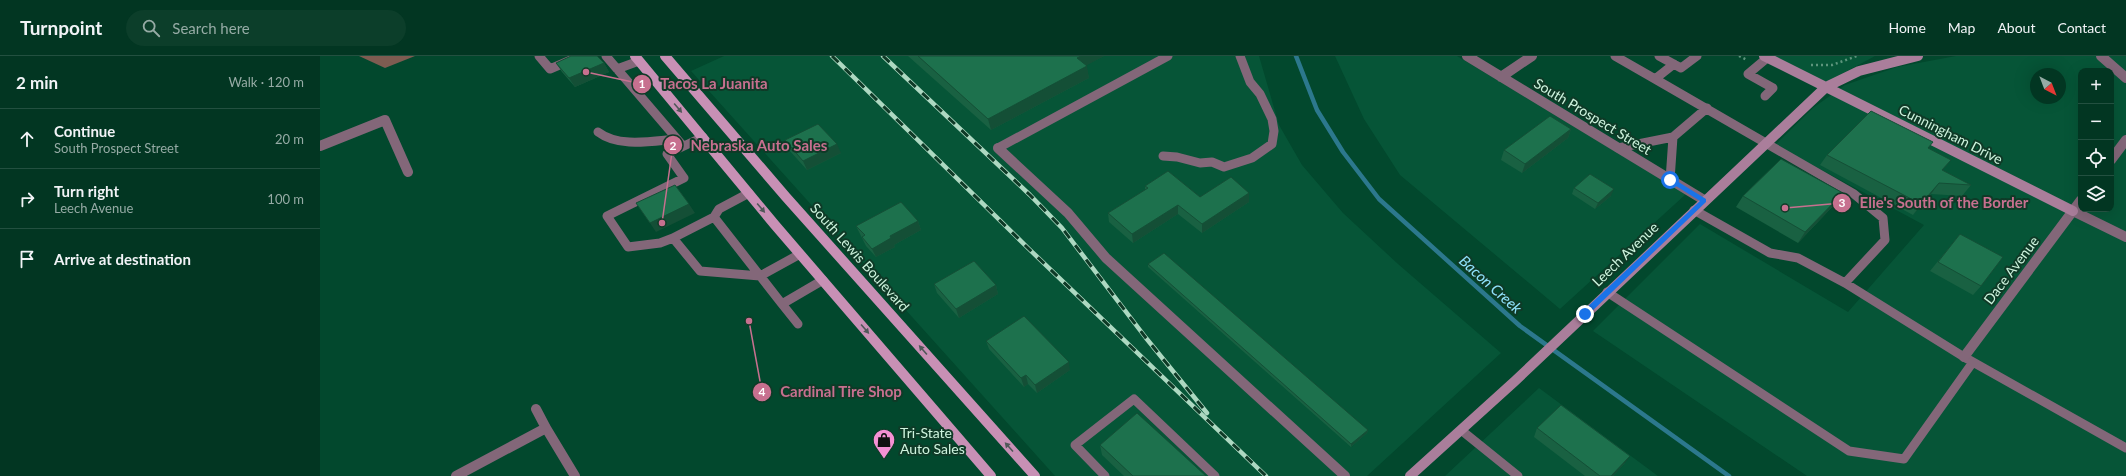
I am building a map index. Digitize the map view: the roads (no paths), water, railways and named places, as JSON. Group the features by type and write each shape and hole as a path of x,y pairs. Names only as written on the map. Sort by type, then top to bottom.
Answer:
{"main road":[{"name":"South Lewis Boulevard","path":"665,56 714,111 791,203 1035,476"},
{"name":"Leech Avenue","path":"1410,476 1515,381 1704,200 1826,87 1859,71 1918,56"},
{"name":"Cunningham Drive","path":"1765,57 2073,211"},
{"path":"637,58 800,254 991,476"}],"street":[{"name":"South Prospect Street","path":"1467,56 1704,200"},
{"path":"1501,77 1532,56"},
{"path":"2101,56 2126,78"},
{"path":"320,146 385,120 408,172"},
{"path":"2114,156 2126,140"},
{"path":"998,148 1068,213 1094,246 1106,258 1345,476"},
{"name":"Dace Avenue","path":"1969,359 2078,204"},
{"name":"Cunningham Drive","path":"2073,211 2126,237"},
{"path":"536,409 575,476"},
{"path":"456,476 546,428"}],"lane":[{"path":"539,56 550,69 580,56"},
{"path":"606,56 683,146"},
{"path":"998,148 1168,56"},
{"path":"1163,156 1177,156 1200,162 1212,162 1224,167 1252,158 1272,144 1274,131 1272,119 1260,94 1250,82 1240,56"},
{"path":"1615,56 1768,142 1854,194 1883,218 1885,240 1845,283"},
{"path":"1659,56 1682,68 1697,56"},
{"path":"1765,57 1748,74 1773,88 1765,96"},
{"path":"617,69 637,58"},
{"path":"1655,79 1674,64"},
{"path":"1618,148 1673,137 1707,108"},
{"path":"598,132 602,137 615,141 677,139"},
{"path":"702,137 667,154 684,178 607,216 628,247 660,244 714,217 719,209 749,193"},
{"path":"1670,180 1673,137"},
{"path":"1694,210 1770,253 1798,258 1845,283 1969,359 2126,448"},
{"path":"714,217 798,324"},
{"path":"673,238 700,271 760,276 800,254"},
{"path":"782,304 823,280"},
{"path":"1607,292 1849,452 1904,459 1969,359"},
{"path":"1104,476 1075,445 1134,399 1215,476"},
{"path":"1461,430 1518,476"}],"waterway":[{"name":"Bacon Creek","path":"1296,56 1317,110 1343,152 1379,199 1520,326 1729,476"}],"railway":[{"path":"832,56 1029,249 1266,476"},
{"path":"883,56 1030,195 1062,228 1146,338 1207,413"}],"place":[{"name":"Tacos La Juanita","path":"586,72"},
{"name":"Elie's South of the Border","path":"1785,208"},
{"name":"Nebraska Auto Sales","path":"662,223"},
{"name":"Cardinal Tire Shop","path":"749,321"},
{"name":"Tri-State Auto Sales","path":"884,460"}]}
